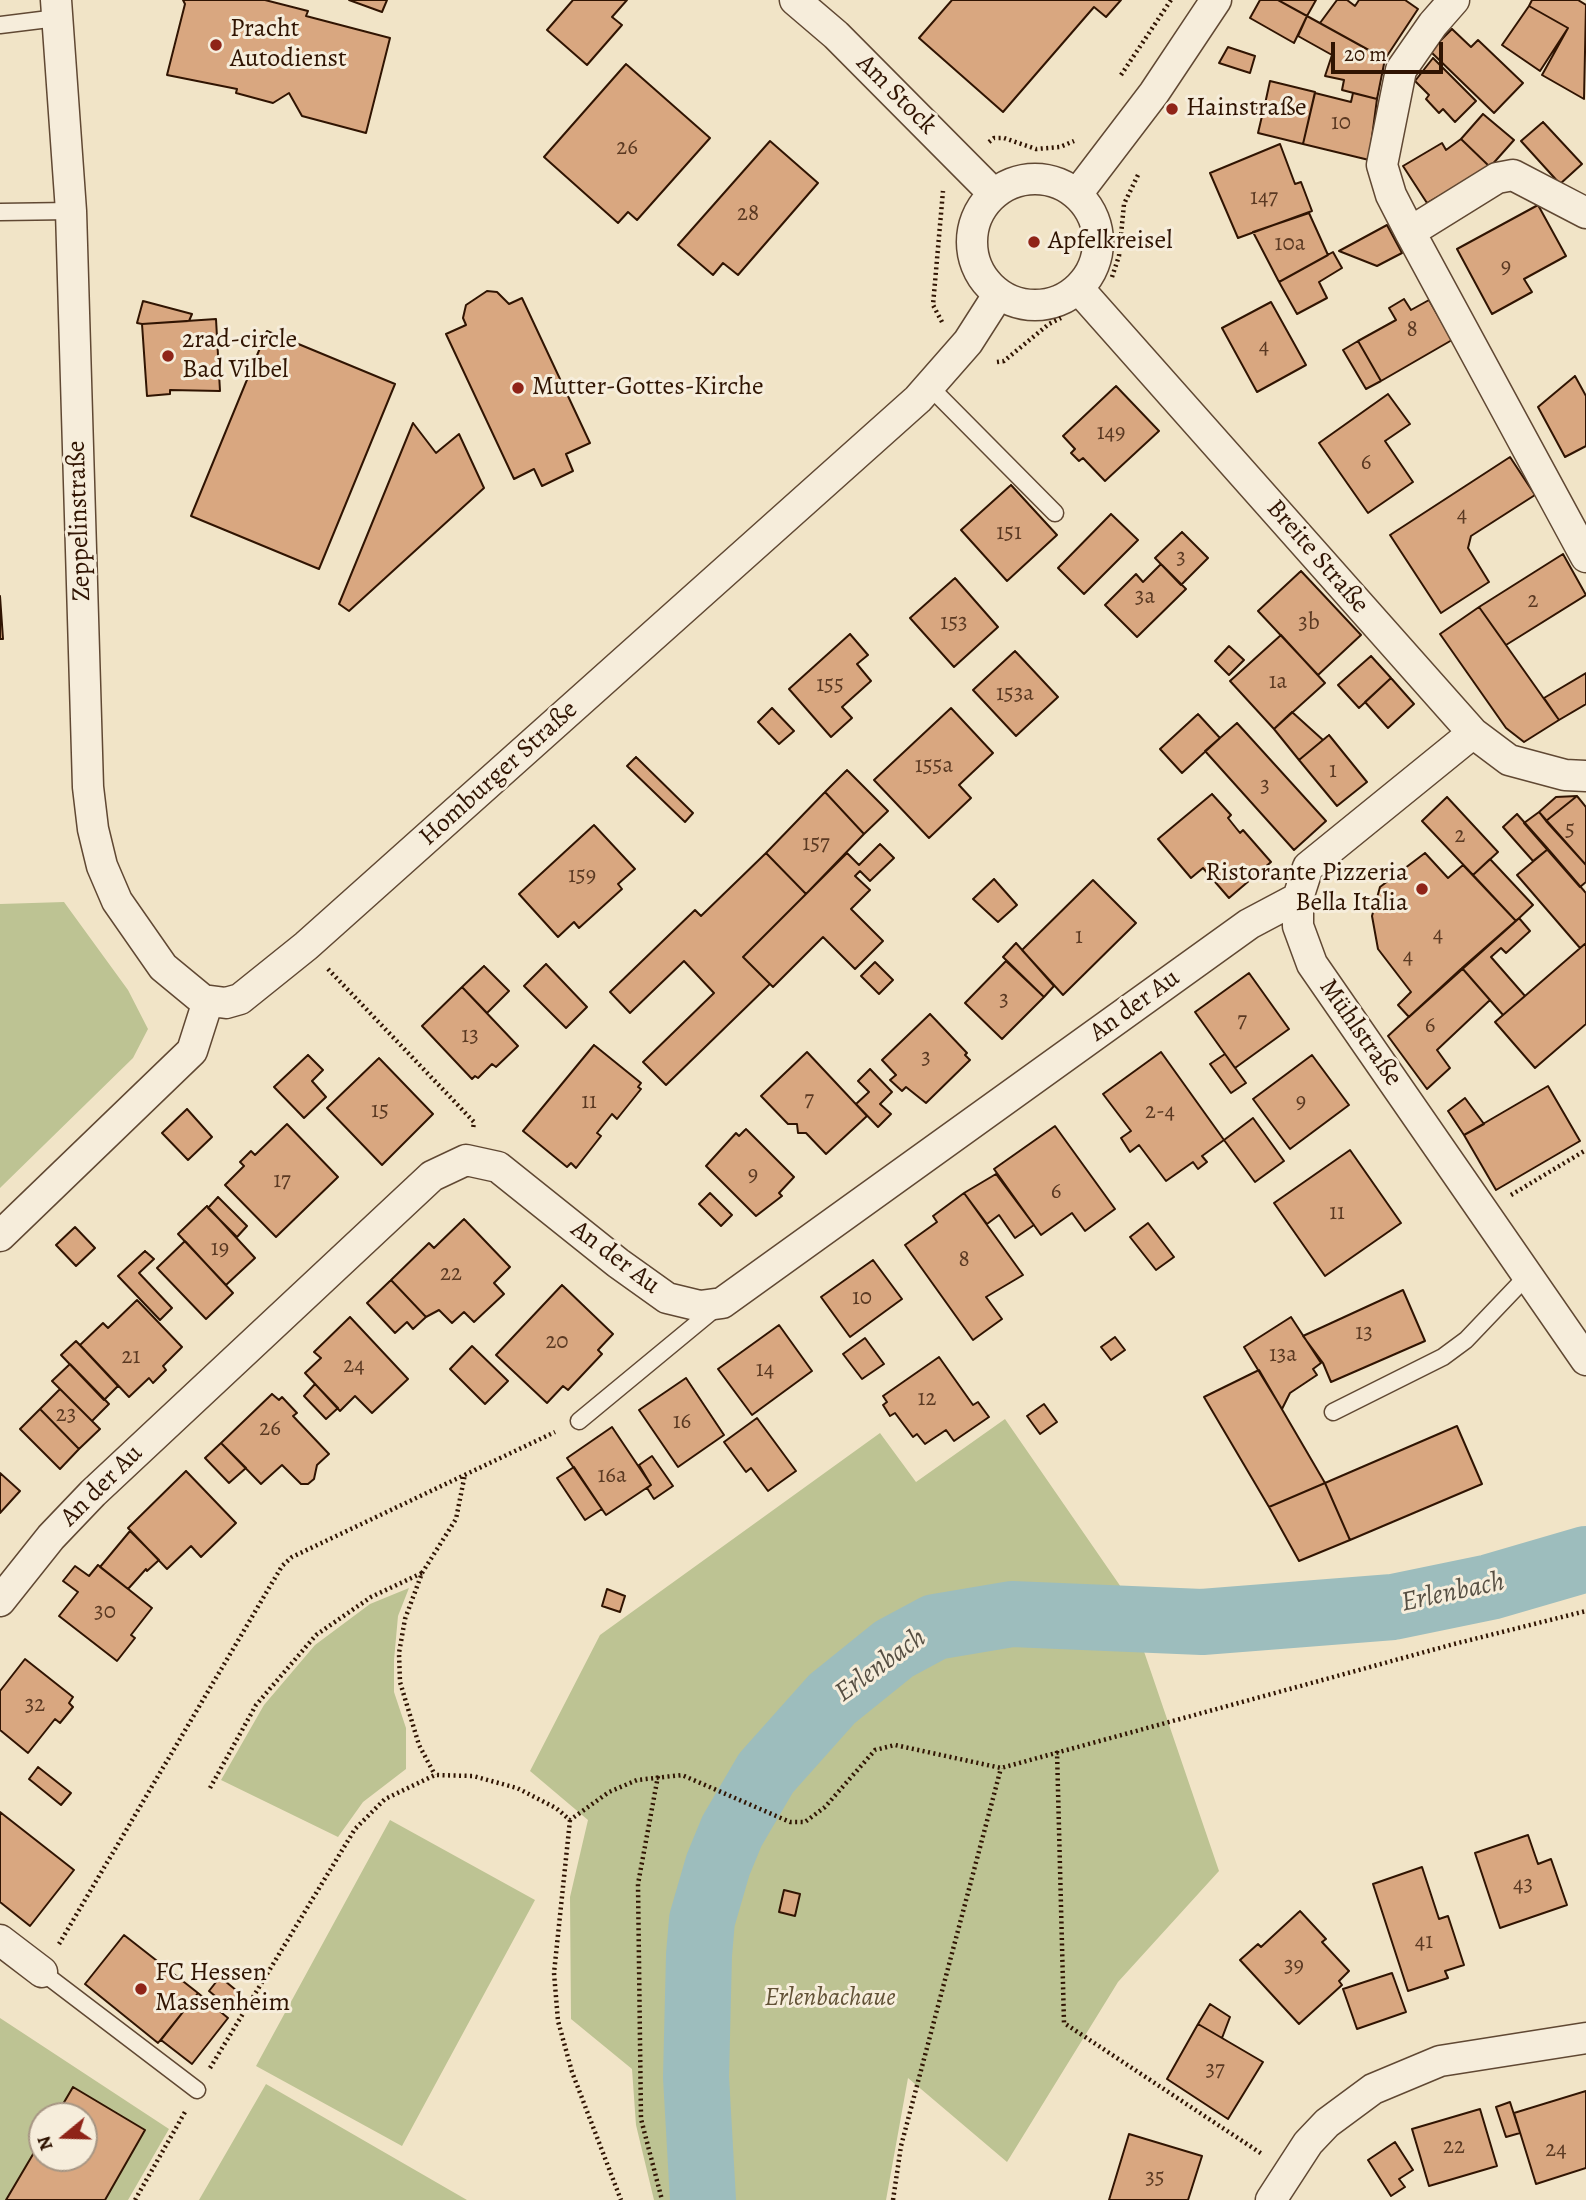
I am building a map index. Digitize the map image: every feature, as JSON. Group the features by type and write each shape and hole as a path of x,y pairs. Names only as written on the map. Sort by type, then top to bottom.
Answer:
{"street":[{"path":"1077,194 1154,93 1216,0"},
{"path":"1454,0 1401,70 1384,147 1386,178 1410,232 1586,556"},
{"name":"Am Stock","path":"804,3 993,193"},
{"name":"Zeppelinstraße","path":"56,9 71,211 88,787 93,830 102,866 117,901 142,940 177,982 208,1001"},
{"path":"1410,232 1497,178 1513,174 1586,213"},
{"path":"1035,178 1056,181 1077,194 1091,212 1098,239 1095,262 1078,288 1064,299 1044,305 1022,305 999,295 984,281 971,250 974,220 993,193 1012,182 1035,178"},
{"name":"Breite Straße","path":"1078,288 1473,733 1509,760 1565,775 1586,776"},
{"name":"Homburger Straße","path":"208,1001 226,1003 251,993 306,946 930,387 968,342 999,295"},
{"name":"Mühlstraße","path":"1473,733 1308,867 1298,898 1298,926 1312,964 1586,1360"},
{"name":"An der Au","path":"0,1601 93,1493 416,1187 432,1175 466,1160 480,1161 505,1172 618,1264 667,1298 700,1306 722,1303 1250,924 1298,898"},
{"path":"0,1236 192,1051 208,1001"},
{"path":"0,1940 42,1972"},
{"path":"1271,2200 1327,2123 1373,2090 1404,2074 1471,2055 1586,2038"}],"lane":[{"path":"0,25 56,9"},
{"path":"0,212 71,211"},
{"path":"930,387 1055,513"},
{"path":"1333,1412 1443,1357 1466,1340 1528,1275"},
{"path":"579,1421 722,1303"},
{"path":"42,1972 197,2090"}],"path":[{"path":"306,946 474,1122 466,1160"},
{"path":"1483,1212 1586,1150"},
{"path":"42,1972 282,1566 292,1557 579,1421"},
{"path":"435,1775 415,1735 400,1682 399,1653 405,1619 422,1573 456,1519 465,1473"},
{"path":"210,1788 256,1704 316,1635 371,1597 422,1573"},
{"path":"621,2200 572,2072 558,2021 554,1973 570,1820 609,1792 637,1780 682,1775 790,1822 805,1822 875,1750 895,1745 1002,1768 1057,1751 1586,1611"},
{"path":"1057,1751 1064,2023 1289,2172"},
{"path":"893,2200 901,2146 1002,1768"},
{"path":"135,2200 197,2090 355,1829 386,1799 435,1775 473,1776 517,1788 556,1808 570,1820"},
{"path":"658,1776 638,1884 641,2119 662,2200"}],"green space":[{"path":"64,902 128,990 148,1029 133,1058 0,1188 0,904"},
{"name":"Erlenbachaue","path":"1005,1419 1123,1590 1219,1871 1118,1982 1007,2162 908,2078 886,2200 654,2200 636,2125 632,2069 571,2019 570,1897 588,1820 530,1771 600,1635 880,1433 916,1482"},
{"path":"409,1588 398,1616 394,1660 394,1692 406,1728 406,1769 363,1802 338,1837 221,1780 264,1705 315,1645 370,1604"},
{"path":"390,1820 535,1900 402,2146 256,2066"},
{"path":"0,2018 169,2129 128,2200 0,2200"},
{"path":"266,2084 467,2200 199,2200"}],"building":[{"path":"183,0 265,0 308,11 306,16 390,38 366,133 302,116 289,93 273,103 236,93 237,89 167,75 185,4"},
{"path":"349,0 387,0 382,12"},
{"path":"573,0 627,0 612,17 622,25 587,65 547,30"},
{"path":"952,0 1121,0 1106,17 1094,7 1003,112 919,38"},
{"path":"1260,0 1278,0 1307,16 1294,43 1250,18"},
{"path":"1278,0 1316,0 1307,16"},
{"path":"1337,0 1347,0 1355,6 1359,0 1405,0 1418,9 1385,59 1320,23"},
{"path":"1532,0 1578,0 1586,5 1584,99 1542,75 1568,28 1529,6"},
{"path":"1529,6 1568,28 1540,71 1502,45"},
{"path":"1307,16 1385,59 1377,99 1342,90 1344,80 1325,76 1332,55 1298,36"},
{"path":"1452,29 1471,47 1478,40 1523,83 1494,113 1430,51"},
{"path":"1228,47 1255,56 1250,73 1219,63"},
{"path":"1433,58 1476,101 1455,122 1443,109 1439,113 1426,99 1429,95 1415,81"},
{"path":"626,64 710,138 637,220 628,212 618,223 544,157"},
{"path":"1270,81 1315,92 1303,144 1258,133 1262,116 1256,111 1257,105 1265,104"},
{"path":"1315,93 1351,102 1353,93 1377,99 1369,160 1303,144"},
{"path":"1483,114 1514,140 1490,167 1461,139"},
{"path":"1543,122 1582,164 1560,184 1521,141"},
{"path":"1461,139 1490,167 1427,203 1403,166 1442,143 1446,150"},
{"path":"770,141 818,183 738,275 723,263 713,275 678,245"},
{"path":"1280,144 1295,184 1301,182 1312,211 1238,238 1210,173"},
{"path":"1538,205 1566,256 1524,279 1532,292 1492,314 1457,249"},
{"path":"1309,213 1328,255 1279,282 1253,232"},
{"path":"1387,225 1402,253 1377,266 1339,251"},
{"path":"1333,252 1342,268 1319,282 1327,298 1297,314 1279,282"},
{"name":"Mutter-Gottes-Kirche","path":"487,291 497,292 509,304 522,298 590,443 566,454 573,471 542,486 534,469 514,479 446,334 466,325 463,318 466,305"},
{"path":"1404,299 1411,310 1429,300 1452,340 1381,381 1358,341 1396,320 1389,308"},
{"path":"143,301 192,314 189,321 137,323"},
{"path":"1271,302 1306,365 1257,392 1222,328"},
{"path":"216,319 220,391 170,390 170,394 147,396 142,324"},
{"path":"267,331 395,384 319,569 191,516"},
{"path":"1358,341 1381,381 1366,389 1343,350"},
{"path":"1575,376 1586,396 1586,446 1565,457 1538,407"},
{"path":"1116,386 1159,431 1105,481 1083,458 1079,461 1071,453 1075,449 1063,436"},
{"path":"1388,394 1410,424 1385,441 1413,482 1368,513 1319,443"},
{"path":"413,423 436,453 459,434 484,488 349,611 339,604"},
{"path":"1510,457 1535,495 1471,536 1468,548 1489,582 1441,613 1390,535"},
{"path":"1011,485 1057,535 1007,581 961,530"},
{"path":"1111,514 1138,540 1084,594 1058,568"},
{"path":"1182,532 1208,558 1181,585 1155,558"},
{"path":"1563,554 1586,595 1506,645 1479,607"},
{"path":"1161,564 1186,589 1137,637 1105,605 1136,574 1143,582"},
{"path":"1301,571 1361,635 1318,675 1258,611"},
{"path":"955,578 998,627 954,667 910,618"},
{"path":"0,596 3,639 0,639"},
{"path":"1479,607 1559,720 1524,742 1506,728 1440,634"},
{"path":"850,634 868,655 857,664 871,681 842,707 852,718 831,737 789,689"},
{"path":"1281,635 1325,683 1274,729 1230,681"},
{"path":"1229,646 1244,660 1229,675 1215,661"},
{"path":"1015,651 1058,697 1016,736 973,690"},
{"path":"1371,656 1391,678 1359,708 1338,685"},
{"path":"1586,673 1586,704 1559,720 1544,698"},
{"path":"1391,678 1414,704 1388,728 1365,702"},
{"path":"772,708 794,731 779,744 758,722"},
{"path":"951,708 993,753 959,785 971,798 929,838 874,780"},
{"path":"1292,712 1323,740 1299,760 1274,729"},
{"path":"1198,714 1220,738 1182,773 1160,749"},
{"path":"1237,723 1326,821 1294,850 1205,751"},
{"path":"1329,735 1367,782 1337,806 1299,760"},
{"path":"636,757 693,813 685,822 627,766"},
{"path":"847,770 888,811 864,834 825,792"},
{"path":"825,792 864,834 806,894 766,853"},
{"path":"1212,794 1231,815 1228,818 1240,833 1243,830 1271,862 1229,898 1203,868 1191,878 1158,839"},
{"path":"1577,796 1586,807 1586,865 1546,821"},
{"path":"1577,796 1546,821 1539,812 1556,797"},
{"path":"1447,797 1498,852 1473,875 1422,821"},
{"path":"1539,812 1586,865 1586,882 1580,887 1524,823"},
{"path":"1517,814 1548,849 1533,861 1503,827"},
{"path":"594,825 635,869 618,884 622,889 579,928 574,922 558,937 519,894"},
{"path":"880,844 894,858 870,881 860,871 855,876 870,890 851,909 883,941 855,969 823,937 773,987 743,957 847,853 859,865"},
{"path":"1548,849 1586,893 1586,943 1580,948 1517,875"},
{"path":"766,853 806,894 743,957 770,984 666,1085 643,1062 714,993 684,961 630,1013 610,992 695,910 701,916"},
{"path":"1425,853 1448,878 1463,865 1516,921 1409,1017 1398,1005 1411,992 1378,949 1372,916 1380,887"},
{"path":"1490,859 1533,905 1516,921 1473,875"},
{"path":"994,879 1017,905 998,922 973,899"},
{"path":"1093,880 1136,923 1063,995 1022,950"},
{"path":"1519,918 1530,931 1506,953 1501,948 1491,957 1525,996 1503,1015 1462,968"},
{"path":"1016,943 1054,986 1044,997 1003,957"},
{"path":"1586,943 1586,1024 1535,1068 1495,1022"},
{"path":"1006,961 1044,997 1002,1039 965,1003"},
{"path":"875,962 893,980 879,994 861,976"},
{"path":"546,964 587,1007 566,1028 524,986"},
{"path":"484,966 509,991 487,1013 462,987"},
{"path":"1462,968 1490,1000 1437,1050 1450,1068 1427,1089 1388,1036"},
{"path":"1249,973 1289,1029 1235,1068 1195,1012"},
{"path":"462,987 518,1046 496,1067 492,1064 478,1078 475,1076 472,1079 422,1026"},
{"path":"930,1014 967,1053 965,1055 970,1060 926,1103 906,1087 902,1091 890,1080 896,1075 882,1060"},
{"path":"594,1045 641,1083 638,1087 641,1089 617,1119 612,1114 597,1133 601,1136 576,1168 571,1163 567,1167 523,1131"},
{"path":"807,1052 867,1116 826,1154 806,1133 798,1133 797,1124 788,1124 761,1096"},
{"path":"1161,1052 1224,1140 1202,1156 1207,1162 1198,1169 1193,1162 1166,1181 1139,1145 1130,1152 1121,1138 1131,1131 1103,1094"},
{"path":"1225,1054 1246,1083 1231,1093 1210,1064"},
{"path":"308,1055 323,1070 312,1081 326,1097 304,1118 274,1087"},
{"path":"1312,1055 1349,1105 1290,1149 1253,1099"},
{"path":"379,1058 433,1114 382,1165 327,1108"},
{"path":"870,1069 892,1092 880,1104 891,1114 878,1127 856,1104 869,1092 858,1081"},
{"path":"1548,1086 1580,1141 1496,1190 1464,1135"},
{"path":"1465,1098 1484,1124 1464,1135 1448,1111"},
{"path":"187,1109 212,1137 188,1160 162,1133"},
{"path":"1253,1118 1284,1161 1255,1182 1224,1140"},
{"path":"287,1124 338,1177 276,1237 225,1185 244,1166 240,1162 251,1151 255,1155"},
{"path":"1055,1126 1115,1209 1085,1231 1072,1213 1041,1235 994,1169"},
{"path":"746,1129 794,1177 779,1193 782,1196 756,1216 706,1166 736,1133 739,1136"},
{"path":"1350,1150 1401,1223 1325,1276 1274,1203"},
{"path":"996,1174 1034,1225 1015,1238 999,1215 987,1224 964,1193"},
{"path":"710,1193 732,1215 721,1226 699,1204"},
{"path":"964,1193 1023,1275 986,1297 1002,1319 973,1340 905,1245 937,1222 933,1216"},
{"path":"218,1197 247,1226 237,1237 208,1208"},
{"path":"207,1206 255,1258 226,1285 178,1234"},
{"path":"464,1219 510,1267 494,1283 504,1294 474,1322 464,1312 452,1323 439,1310 426,1317 391,1280 429,1243 434,1248"},
{"path":"1148,1223 1174,1257 1156,1270 1130,1237"},
{"path":"75,1227 95,1248 76,1266 56,1245"},
{"path":"185,1241 233,1293 206,1319 157,1268"},
{"path":"145,1251 154,1259 139,1273 172,1308 160,1320 118,1276"},
{"path":"873,1260 902,1299 850,1337 821,1297"},
{"path":"391,1280 426,1317 413,1329 407,1322 395,1333 367,1303"},
{"path":"562,1285 613,1334 598,1350 602,1354 568,1390 563,1386 547,1403 496,1355"},
{"path":"1403,1290 1425,1341 1331,1382 1323,1363 1303,1336"},
{"path":"137,1300 182,1347 163,1366 166,1370 153,1383 149,1378 129,1397 80,1345 103,1323 108,1328"},
{"path":"350,1317 408,1379 372,1413 355,1396 340,1411 305,1373 321,1358 314,1352"},
{"path":"1291,1317 1321,1363 1313,1369 1317,1375 1290,1393 1282,1409 1244,1347"},
{"path":"779,1325 812,1371 752,1415 718,1369"},
{"path":"1115,1337 1125,1350 1111,1360 1101,1347"},
{"path":"865,1338 884,1364 862,1379 843,1354"},
{"path":"76,1341 118,1386 104,1400 61,1355"},
{"path":"472,1346 508,1381 485,1404 450,1369"},
{"path":"939,1357 973,1405 978,1402 989,1417 954,1441 946,1430 925,1444 917,1434 913,1437 895,1413 890,1416 883,1405 887,1402 883,1396"},
{"path":"70,1364 109,1404 92,1421 52,1381"},
{"path":"1259,1370 1325,1483 1269,1507 1204,1397"},
{"path":"686,1378 724,1435 678,1467 639,1410"},
{"path":"315,1384 338,1408 326,1419 304,1396"},
{"path":"60,1389 100,1429 79,1449 40,1409"},
{"path":"272,1394 279,1400 282,1397 297,1413 293,1416 329,1454 317,1465 314,1479 308,1484 301,1484 282,1465 261,1484 221,1443"},
{"path":"1044,1404 1057,1422 1040,1434 1027,1416"},
{"path":"40,1409 79,1449 60,1469 20,1429"},
{"path":"757,1418 796,1471 768,1491 751,1468 746,1472 724,1442"},
{"path":"1457,1426 1482,1484 1350,1540 1325,1483"},
{"path":"612,1427 651,1485 606,1515 567,1458"},
{"path":"221,1443 246,1468 229,1483 205,1458"},
{"path":"652,1456 673,1486 654,1499 647,1488 651,1485 639,1465"},
{"path":"574,1467 602,1509 585,1520 557,1478"},
{"path":"186,1471 236,1523 201,1557 191,1546 167,1569 128,1528"},
{"path":"0,1473 20,1491 0,1513"},
{"path":"1325,1483 1350,1540 1299,1561 1269,1507"},
{"path":"130,1531 159,1560 147,1571 146,1569 128,1589 100,1567"},
{"path":"98,1565 152,1608 131,1635 135,1638 117,1661 59,1616 78,1592 63,1581 75,1566 89,1576"},
{"path":"607,1589 625,1596 620,1612 602,1606"},
{"path":"25,1659 73,1697 69,1703 73,1707 60,1723 55,1719 28,1753 0,1730 0,1691"},
{"path":"38,1767 71,1793 61,1805 29,1779"},
{"path":"0,1812 74,1870 30,1926 0,1902"},
{"path":"1528,1835 1538,1864 1551,1859 1567,1905 1500,1928 1475,1853"},
{"path":"1422,1867 1439,1919 1448,1916 1464,1965 1445,1971 1448,1978 1408,1991 1373,1884"},
{"path":"784,1890 800,1894 795,1916 779,1912"},
{"path":"1300,1911 1326,1939 1322,1942 1349,1971 1339,1981 1342,1985 1299,2024 1240,1960 1258,1944 1261,1947"},
{"name":"FC Hessen Massenheim","path":"124,1935 198,1993 158,2043 85,1984"},
{"path":"1392,1973 1406,2012 1357,2029 1343,1989"},
{"path":"220,1977 242,1995 231,2009 209,1991"},
{"path":"198,1993 228,2018 192,2064 161,2040"},
{"path":"1210,2004 1230,2017 1222,2038 1198,2024"},
{"path":"1198,2024 1263,2062 1228,2119 1167,2079"},
{"path":"73,2087 145,2130 105,2200 6,2200 28,2163 28,2172 98,2172 98,2102 64,2102"},
{"path":"1586,2091 1586,2168 1536,2184 1514,2113"},
{"path":"1510,2102 1520,2133 1506,2137 1496,2107"},
{"path":"1480,2109 1497,2166 1429,2186 1412,2129"},
{"path":"1129,2134 1202,2156 1188,2200 1109,2200"},
{"path":"1395,2142 1413,2170 1399,2179 1405,2187 1391,2196 1368,2160"}],"waterway":[{"name":"Erlenbach","path":"703,2200 696,2077 699,1955 702,1920 718,1865 732,1831 766,1773 832,1699 894,1649 935,1627 1012,1614 1202,1622 1393,1607 1490,1587 1586,1559"}],"place":[{"name":"Pracht Autodienst","path":"216,45"},
{"name":"Hainstraße","path":"1172,109"},
{"name":"Apfelkreisel","path":"1034,242"},
{"name":"2rad-circle Bad Vilbel","path":"168,356"},
{"name":"Mutter-Gottes-Kirche","path":"518,388"},
{"name":"Ristorante Pizzeria Bella Italia","path":"1422,889"},
{"name":"FC Hessen Massenheim","path":"141,1989"}]}
